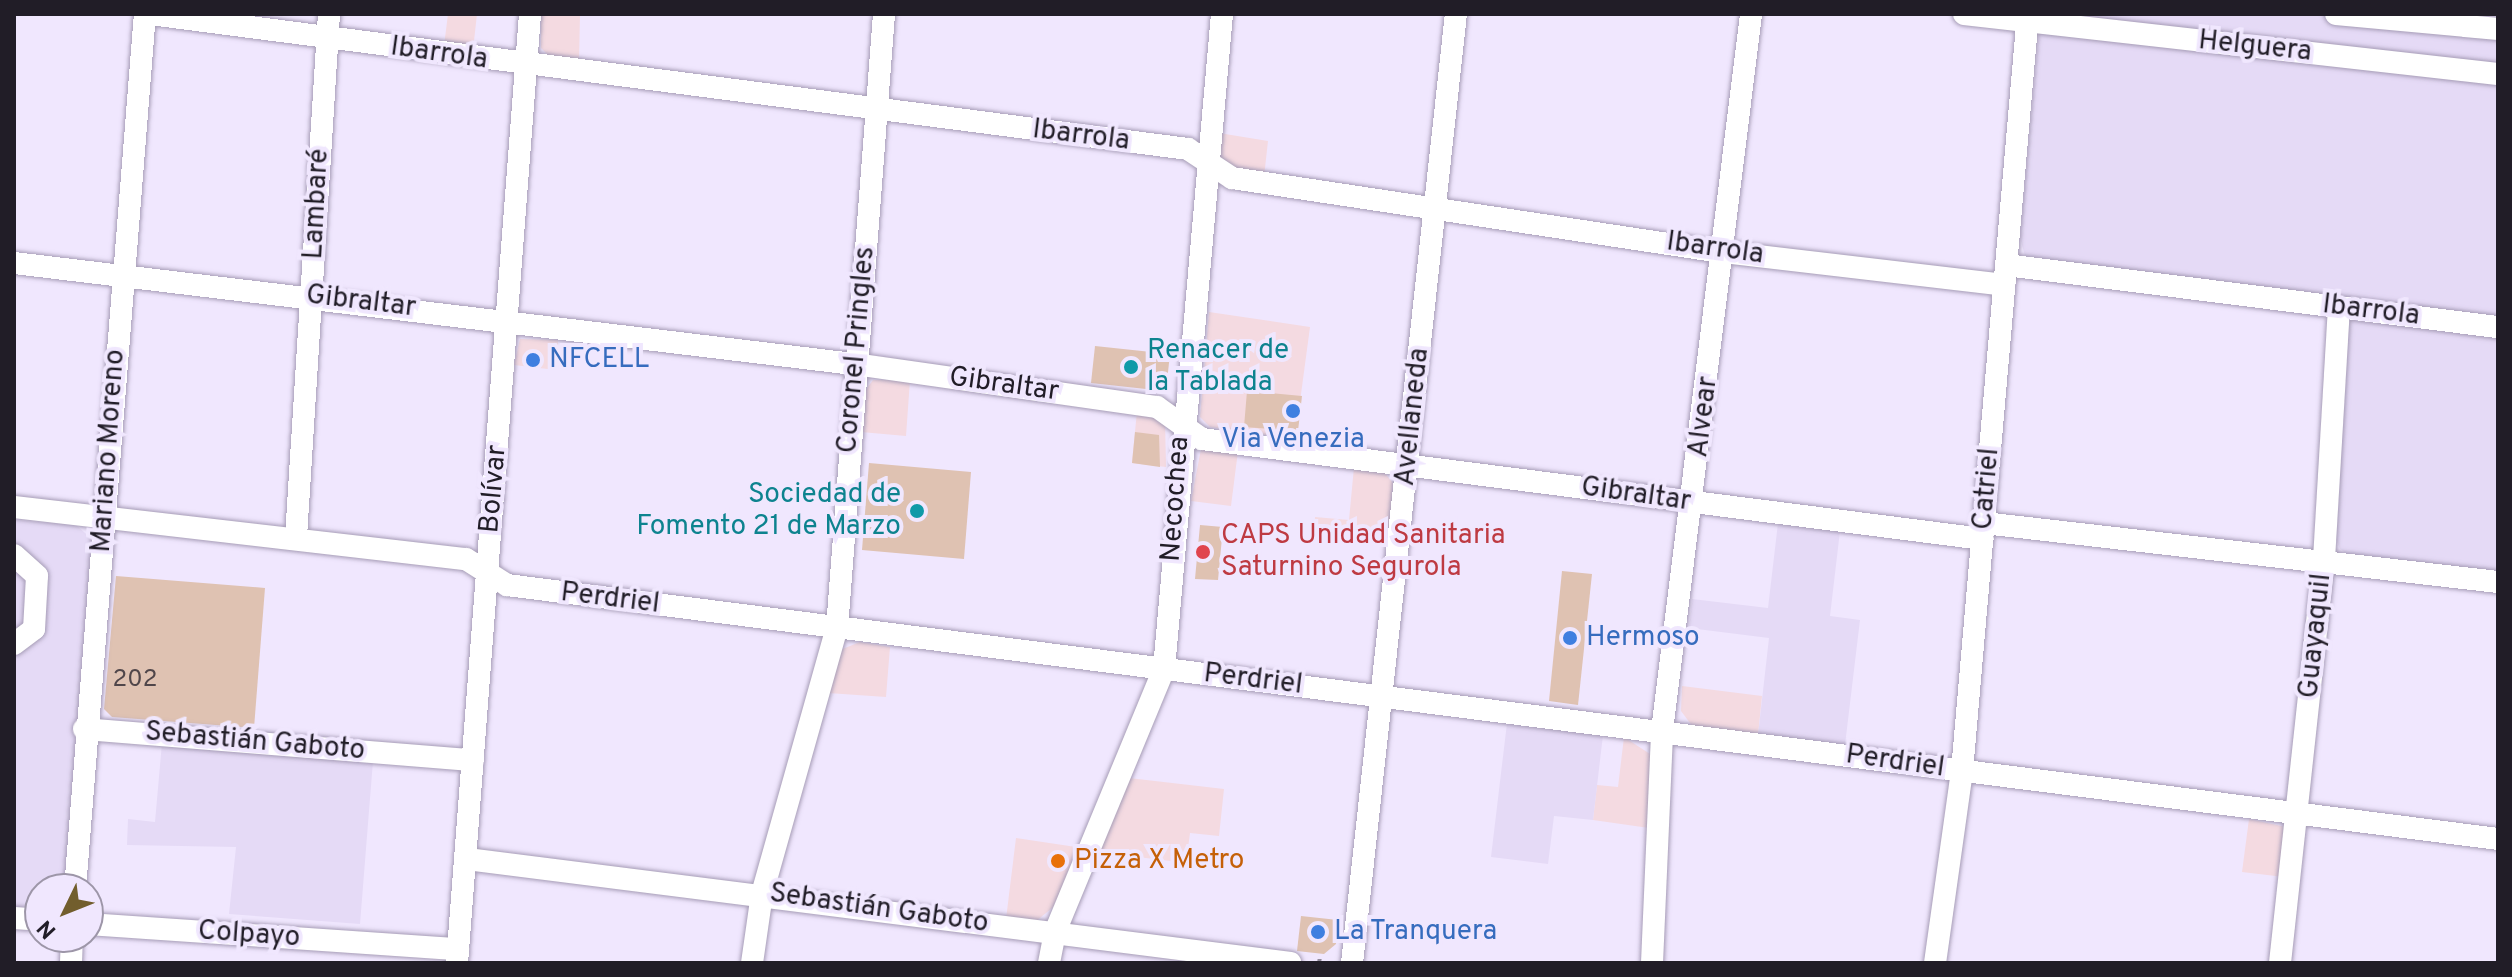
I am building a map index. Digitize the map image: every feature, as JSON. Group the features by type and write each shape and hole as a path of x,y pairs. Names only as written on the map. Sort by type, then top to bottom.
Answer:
{"street":[{"name":"Ibarrola","path":"147,14 525,66 1188,149 1232,178 1724,252 2339,307 2498,327"},
{"name":"Mariano Moreno","path":"76,873 84,729 147,14"},
{"name":"Lambaré","path":"296,537 329,14"},
{"name":"Bolívar","path":"457,956 467,859 530,14"},
{"name":"Coronel Pringles","path":"752,963 762,894 837,628 854,364 884,14"},
{"name":"Necochea","path":"1049,963 1055,932 1164,669 1182,424 1210,163 1222,14"},
{"name":"Avellaneda","path":"1352,963 1386,695 1456,14"},
{"name":"Alvear","path":"1652,963 1662,731 1694,503 1751,14"},
{"name":"Helguera","path":"1964,14 2028,18 2498,74"},
{"path":"2336,14 2498,29"},
{"name":"Catriel","path":"1935,963 1962,771 2028,18"},
{"name":"Gibraltar","path":"14,263 312,295 854,364 1157,407 1202,439 1408,463 1694,503 2324,559 2498,582"},
{"name":"Guayaquil","path":"2280,963 2324,559 2339,307"},
{"name":"Perdriel","path":"14,507 105,515 466,559 507,585 1386,695 2298,816 2498,839"},
{"path":"14,555 37,576 34,629 14,644"},
{"name":"Sebastián Gaboto","path":"84,729 473,760"},
{"name":"Sebastián Gaboto","path":"467,859 1290,963"},
{"name":"Colpayo","path":"104,925 457,956"}],"shaded area":[{"path":"448,14 477,14 473,50 444,46"},
{"path":"541,14 580,14 579,62 552,59 541,48"},
{"path":"2041,14 2498,14 2498,575 2352,557 2340,549 2334,535 2350,303 2025,256 2020,238"},
{"path":"1219,133 1268,141 1264,177 1230,167 1220,156"},
{"path":"1209,312 1310,327 1295,439 1210,427 1200,417"},
{"path":"520,339 558,340 556,370 514,365"},
{"path":"873,380 910,380 906,436 861,432 865,391"},
{"path":"1137,411 1165,419 1166,467 1132,463"},
{"path":"1201,449 1238,451 1231,506 1191,501"},
{"path":"1354,467 1384,472 1393,483 1388,547 1314,538 1315,517 1349,520"},
{"path":"14,520 76,525 93,540 67,873 24,873 24,910 14,909"},
{"path":"1778,523 1840,531 1830,616 1860,620 1845,745 1758,735 1769,638 1689,628 1692,599 1768,608"},
{"path":"860,642 890,647 886,697 828,693 840,650"},
{"path":"1682,686 1762,696 1758,735 1693,727 1681,711"},
{"path":"1507,723 1603,735 1593,820 1554,816 1548,864 1491,857"},
{"path":"1624,737 1650,754 1649,828 1593,820 1597,785 1618,787"},
{"path":"162,743 373,761 360,924 229,914 236,847 127,845 128,819 155,822"},
{"path":"1129,778 1224,789 1219,836 1190,833 1186,863 1098,852"},
{"path":"2249,819 2286,827 2284,877 2242,872"},
{"path":"1016,838 1076,847 1057,904 1035,922 1006,919"}],"building":[{"name":"Renacer de la Tablada","path":"1095,346 1170,354 1167,381 1155,390 1091,383"},
{"path":"1247,391 1302,396 1298,431 1244,427"},
{"path":"1135,432 1159,435 1160,467 1132,463"},
{"name":"Sociedad de Fomento 21 de Marzo","path":"869,463 971,472 964,559 862,550"},
{"path":"1200,525 1223,527 1218,580 1195,579"},
{"name":"Hermoso","path":"1562,571 1592,574 1578,705 1549,701"},
{"path":"116,576 265,588 254,728 112,717 104,709"},
{"name":"La Tranquera","path":"1301,916 1338,920 1336,944 1324,954 1297,951"}],"place":[{"name":"NFCELL","path":"533,360"},
{"name":"Renacer de la Tablada","path":"1131,367"},
{"name":"Via Venezia","path":"1293,411"},
{"name":"Sociedad de Fomento 21 de Marzo","path":"917,511"},
{"name":"CAPS Unidad Sanitaria Saturnino Segurola","path":"1203,552"},
{"name":"Hermoso","path":"1570,638"},
{"name":"Pizza X Metro","path":"1058,861"},
{"name":"La Tranquera","path":"1318,932"}]}
